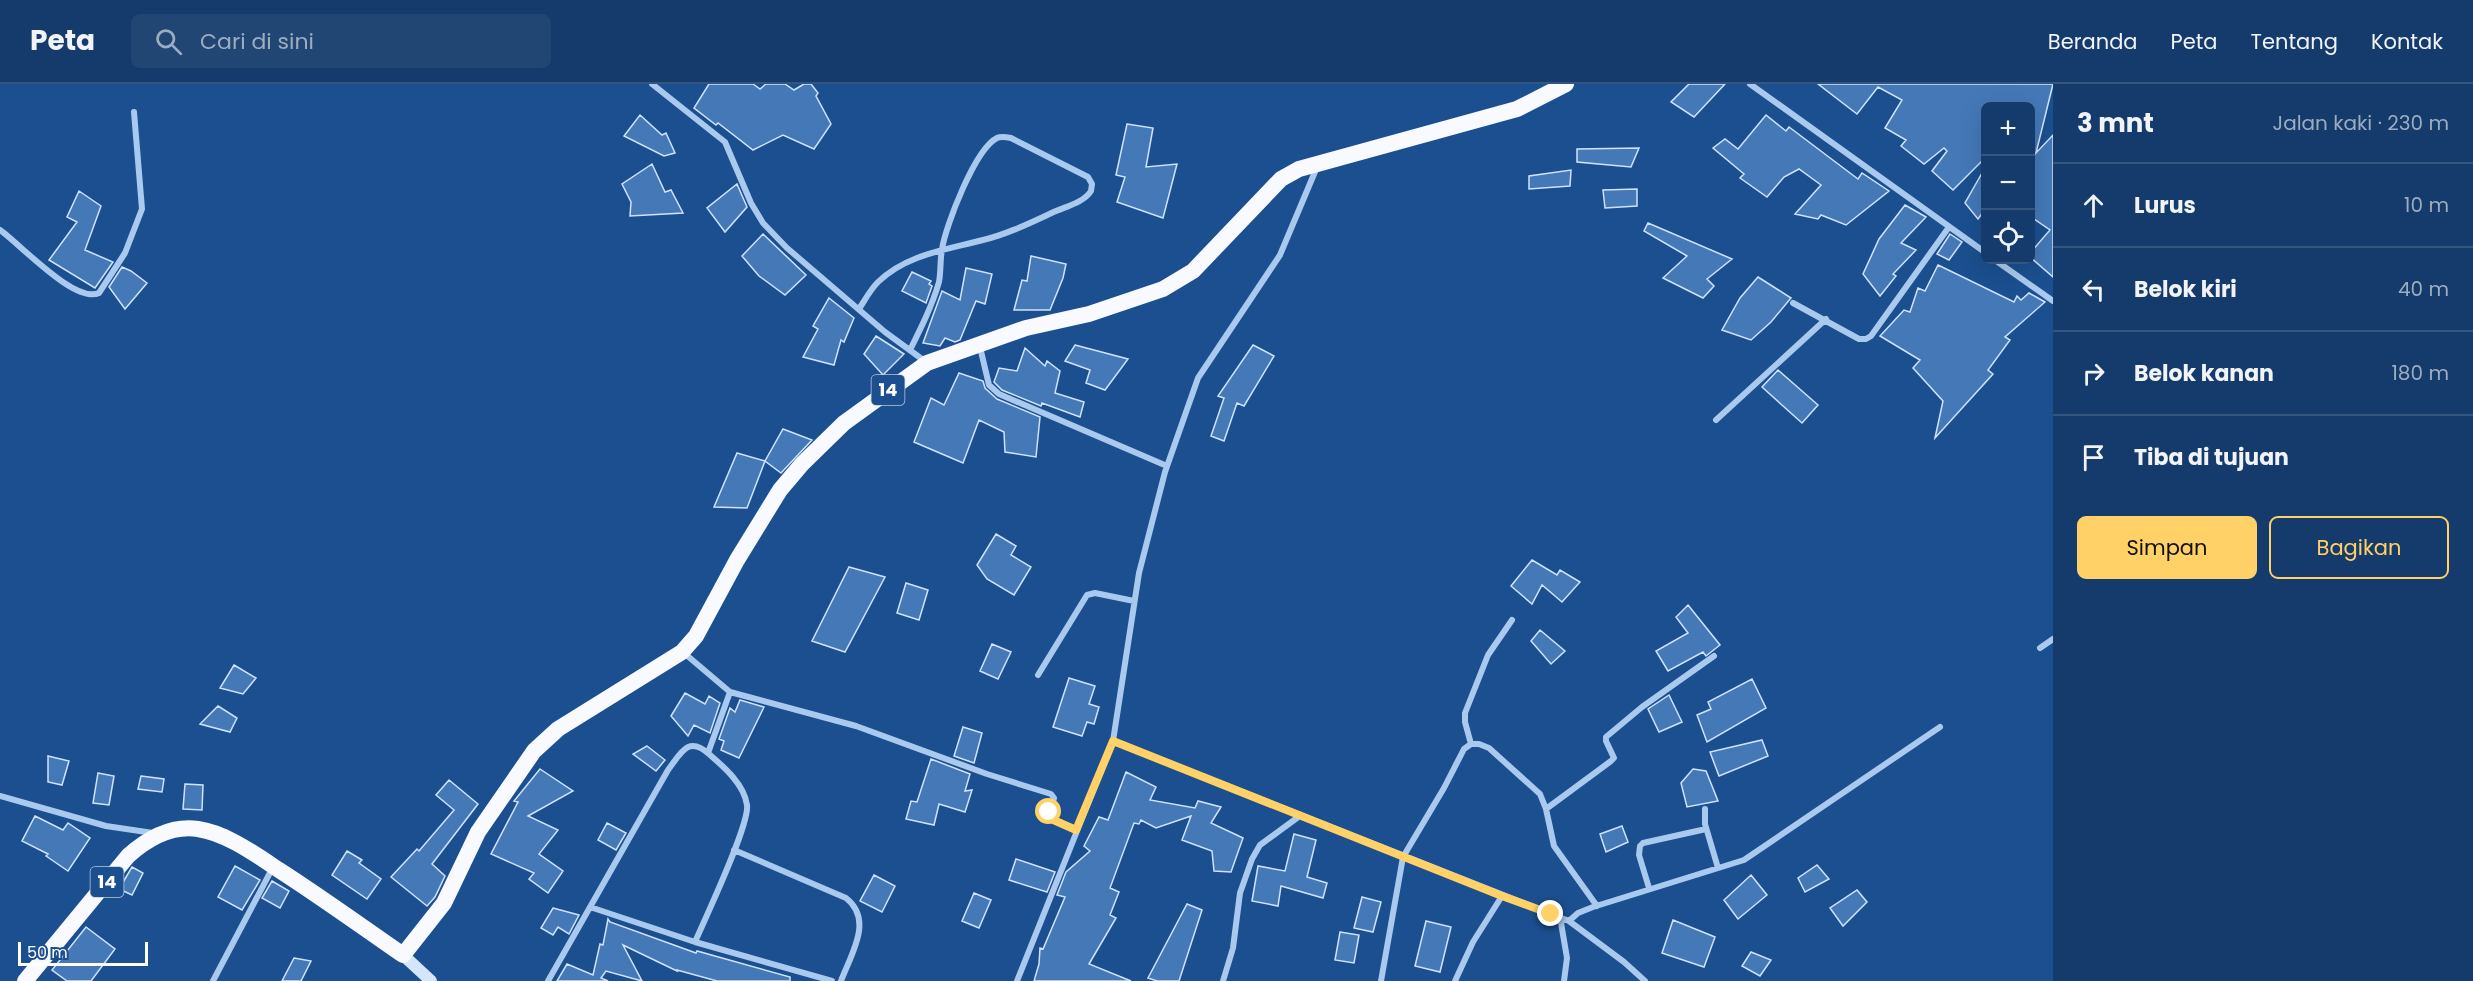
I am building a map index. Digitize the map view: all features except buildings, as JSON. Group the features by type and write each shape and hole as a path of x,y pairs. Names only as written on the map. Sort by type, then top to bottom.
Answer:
{"highway":[{"name":"14","path":"25,981 128,856 143,842 159,834 178,829 198,829 214,833 252,852 343,912 402,956 444,903 484,822 534,751 558,729 682,652 696,636 737,560 780,490 802,464 844,423 927,363 1026,328 1089,314 1163,289 1193,271 1281,179 1299,169 1320,161 1517,109 1566,84"}],"main road":[{"path":"402,956 429,980"}],"street":[{"path":"652,84 725,142 751,203 763,223 787,248 927,363"},
{"path":"1750,84 1981,249"},
{"path":"0,230 72,289 88,295 99,293 125,253 142,208 134,112"},
{"path":"859,309 876,284 898,267 942,249 998,236 1078,201 1091,191 1091,182 1083,173 1011,138 997,138 981,155 962,190 942,249 939,280 928,312 910,350"},
{"path":"1017,981 1113,741 1139,573 1167,466 1198,378 1280,255 1320,161"},
{"path":"1793,303 1859,339 1868,338 1949,227"},
{"path":"2001,264 2053,301"},
{"path":"1716,420 1826,319"},
{"path":"979,344 989,385 999,394 1167,466"},
{"path":"1038,675 1087,595 1095,593 1134,601"},
{"path":"1472,744 1465,722 1465,713 1488,655 1512,620"},
{"path":"2040,648 2053,639"},
{"path":"682,652 730,692 856,726 987,774 1051,794 1054,798 1049,818 1076,830"},
{"path":"1546,809 1611,761 1613,754 1606,737 1642,706 1714,656"},
{"path":"708,753 730,692"},
{"path":"1569,921 1578,913 1595,906 1744,860 1940,727"},
{"path":"1113,741 1569,921 1624,962 1645,981"},
{"path":"1382,981 1403,856 1444,788 1464,749 1472,744 1489,748 1540,794 1546,809 1554,846 1595,906"},
{"path":"548,981 668,770 686,747 694,745 702,747 727,770 744,793 747,806 746,817 734,850 695,942"},
{"path":"0,795 106,826 159,834"},
{"path":"1705,809 1706,829 1718,868"},
{"path":"1223,981 1233,948 1240,892 1252,859 1260,845 1301,815"},
{"path":"1649,888 1639,855 1640,846 1643,843 1706,829"},
{"path":"734,850 846,898 855,905 861,920 859,931 841,981"},
{"path":"213,981 273,866"},
{"path":"1455,981 1473,942 1502,896"},
{"path":"590,907 695,942 832,981"},
{"path":"1560,917 1567,958 1564,981"}],"route":[{"path":"1049,812 1049,818 1076,830 1113,741 1551,914"}]}
